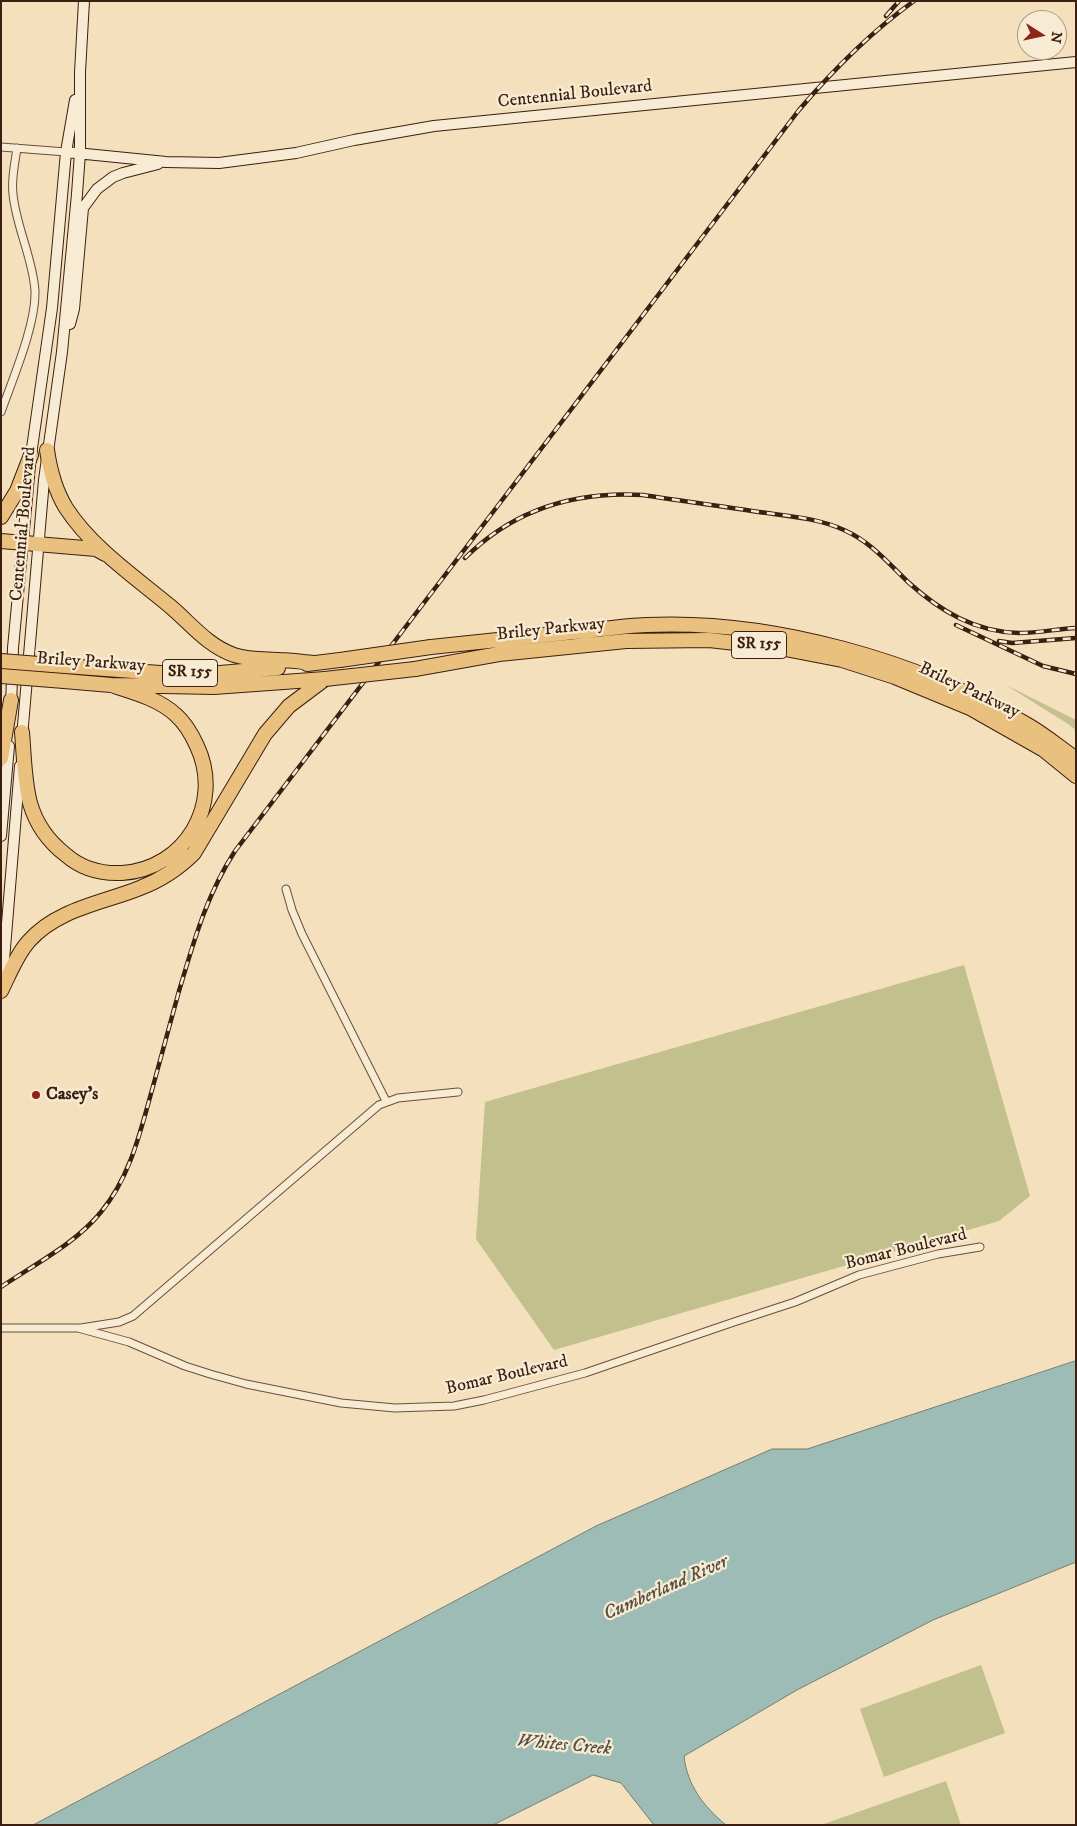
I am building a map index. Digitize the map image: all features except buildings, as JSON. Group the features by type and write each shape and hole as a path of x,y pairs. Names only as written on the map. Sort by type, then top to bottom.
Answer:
{"highway":[{"path":"47,450 50,472 56,490 67,509 110,557 202,636 218,648 236,656 259,660 314,663"},
{"path":"1,517 17,491 31,455"},
{"path":"1,541 96,549 110,557"},
{"name":"Briley Parkway","path":"1,661 160,672 220,673 340,660 431,647 647,625 712,626 779,634 841,648 922,675 975,697 1027,724 1076,759"},
{"name":"Briley Parkway","path":"1,676 111,685 214,687 325,679 415,669 499,654 626,641 709,640 780,648 851,663 895,677 970,708 1044,750 1076,776"},
{"path":"1,990 29,941 47,926 64,916 140,888 180,868 194,853 265,734 289,706 325,679"},
{"path":"22,732 30,804 40,827 52,844 74,862 93,870 113,873 134,872 155,865 172,855 186,841 197,824 204,804 206,785 204,767 191,734 176,715 159,703 111,685"},
{"path":"1,758 11,700"}],"main road":[{"path":"80,72 84,1"},
{"name":"Centennial Boulevard","path":"66,152 166,162 220,163 296,153 354,140 434,126 1076,62"},
{"name":"Centennial Boulevard","path":"1,836 13,648 31,455 52,308 66,152 80,72"},
{"name":"Centennial Boulevard","path":"1,990 38,545 47,450 62,352 80,153 80,72"},
{"path":"62,352 74,309 84,208 97,189 113,177 123,172 166,162"}],"street":[{"name":"Centennial Boulevard","path":"1,147 66,152"},
{"path":"1,412 30,326 34,304 34,280 12,191 17,148"},
{"path":"286,889 302,934 386,1101"},
{"path":"78,1328 120,1322 133,1316 369,1112 386,1101 458,1092"},
{"name":"Bomar Boulevard","path":"1,1328 78,1328 129,1342 185,1366 210,1374 298,1395 368,1406 395,1408 454,1406 585,1374 795,1302 859,1275 938,1254 980,1247"}],"shaded area":[{"path":"1006,685 1076,720 1076,730 1068,724"},
{"path":"964,965 1030,1196 999,1221 554,1350 476,1239 485,1102"},
{"path":"981,1665 1005,1733 884,1777 860,1709"},
{"path":"946,1781 961,1825 821,1825"}],"water":[{"path":"1076,1361 1076,1562 933,1620 797,1690 684,1756 689,1776 698,1795 726,1825 654,1825 621,1783 593,1775 493,1825 33,1825 596,1526 772,1449 807,1449"}],"railway":[{"path":"886,16 899,1"},
{"path":"1,1287 54,1253 79,1234 101,1212 120,1184 133,1154 148,1106 179,991 208,902 235,851 799,110 854,52 883,25 914,1"},
{"path":"465,558 504,527 525,515 547,507 593,496 643,495 792,516 834,526 854,535 879,553 908,582 946,611 988,629 1019,633 1076,628"},
{"path":"956,625 1043,666 1076,674"},
{"path":"999,641 1012,643 1076,638"}],"place":[{"name":"Casey's","path":"36,1095"}],"water label":[{"name":"Cumberland River","path":"666,1589"},
{"name":"Whites Creek","path":"564,1746"}]}
